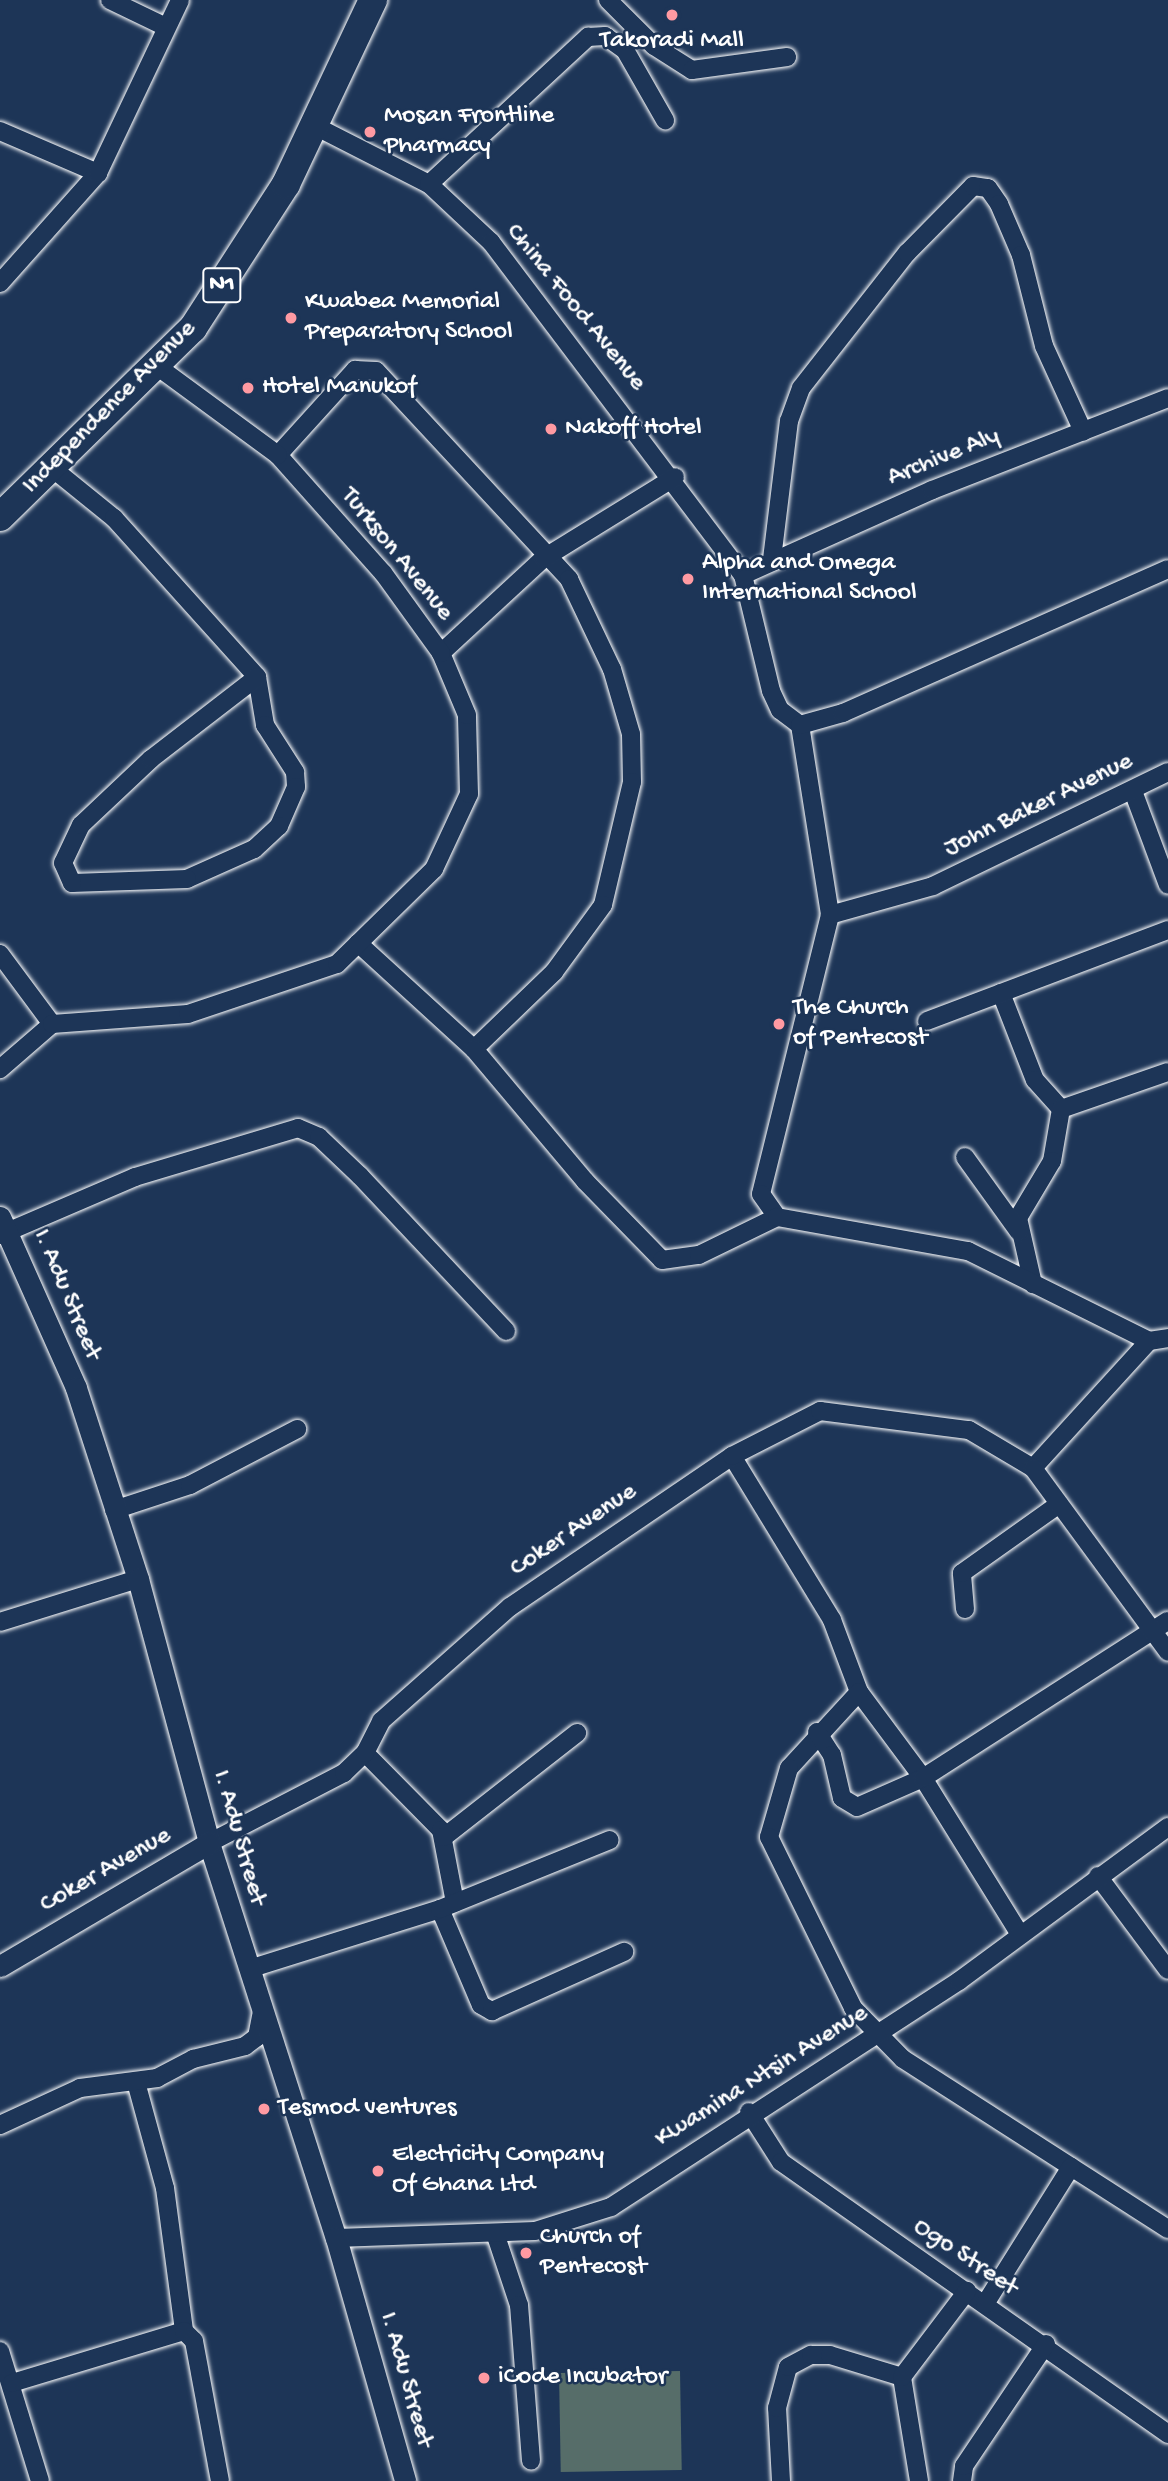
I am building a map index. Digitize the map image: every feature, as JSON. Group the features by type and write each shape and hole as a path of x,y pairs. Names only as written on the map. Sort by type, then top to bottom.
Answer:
{"highway":[{"name":"Independence Avenue","path":"0,517 193,328 262,228 315,126 373,0"}],"street":[{"path":"110,0 166,27"},
{"path":"0,283 98,173 180,0"},
{"path":"608,0 654,46 692,70 788,57"},
{"path":"429,184 588,37 604,36 625,50 665,120"},
{"name":"China Food Avenue","path":"315,126 429,184 539,298 675,477 743,575 771,691 780,710 800,725"},
{"path":"0,131 98,173"},
{"path":"772,559 789,421 801,388 907,253 973,186 988,188 999,204 1021,255 1044,346 1083,431"},
{"name":"Turkson Avenue","path":"52,1024 188,1014 242,1001 337,964 435,869 469,793 467,715 441,653 383,573 278,456 157,366"},
{"path":"278,456 355,370 366,367 464,463 544,558 569,579 612,669 631,734 632,782 603,905 554,972 474,1049"},
{"name":"Archive Aly","path":"743,575 772,559 1168,398"},
{"path":"52,468 114,518 257,677 265,724 295,772 296,787 279,826 254,849 187,879 72,883 63,863 81,825 151,759 257,677"},
{"path":"441,653 544,558 675,477"},
{"path":"777,1217 761,1195 830,915 800,725 843,713 1168,569"},
{"name":"John Baker Avenue","path":"830,915 933,886 1133,792 1168,772"},
{"path":"1133,792 1168,885"},
{"path":"927,1021 1168,930"},
{"path":"358,943 474,1049 585,1181 662,1259 699,1255 777,1217 968,1251 1149,1341 1168,1338"},
{"path":"0,954 52,1024 0,1069"},
{"path":"1001,993 1035,1080 1061,1109"},
{"path":"1061,1109 1168,1072"},
{"path":"1033,1284 1019,1232 1020,1210 1052,1161 1061,1109"},
{"path":"3,1227 135,1177 298,1128 319,1137 360,1176 506,1331"},
{"path":"965,1157 1019,1232"},
{"name":"I. Adu Street","path":"3,1227 76,1388 138,1578 209,1843 336,2238 404,2481"},
{"path":"1033,1468 1149,1341"},
{"name":"Coker Avenue","path":"0,1966 209,1843 344,1773 365,1753 381,1721 510,1607 732,1456 803,1415 850,1411 969,1430 1033,1468 1059,1504 1160,1625 1168,1652"},
{"path":"114,1510 190,1485 298,1429"},
{"path":"732,1456 832,1620 859,1692 923,1778 1019,1933"},
{"path":"965,1609 962,1573 1059,1504"},
{"path":"0,1622 138,1578"},
{"path":"817,1732 832,1755 834,1782 850,1805 896,1794 1160,1625"},
{"path":"859,1692 817,1732 789,1768 769,1837 853,2008 877,2036 1168,2229"},
{"path":"444,1837 577,1733"},
{"path":"365,1753 424,1807 444,1837 448,1906 481,2006 492,2011 624,1952"},
{"name":"Kwamina Ntsin Avenue","path":"336,2238 495,2233 564,2226 611,2207 749,2112 877,2036 1168,1828"},
{"path":"249,1969 448,1906 610,1839"},
{"path":"1098,1876 1168,1970"},
{"path":"0,2125 80,2088 107,2079 136,2082 245,2046 257,2037 262,2011"},
{"path":"136,2082 165,2188 184,2331 194,2341 220,2481"},
{"name":"Ogo Street","path":"749,2112 781,2162 1046,2344 1168,2434"},
{"path":"985,2304 1071,2167"},
{"path":"495,2233 519,2305 531,2461"},
{"path":"919,2481 902,2377 967,2291"},
{"path":"12,2383 184,2331"},
{"path":"962,2481 964,2466 1046,2344"},
{"path":"0,2351 40,2481"},
{"path":"782,2481 777,2408 788,2367 811,2355 831,2355 902,2377"}],"green space":[{"path":"680,2371 682,2470 561,2472 559,2373"}],"place":[{"name":"Takoradi Mall","path":"672,15"},
{"name":"Mosan Frontline Pharmacy","path":"370,132"},
{"name":"Kwabea Memorial Preparatory School","path":"291,318"},
{"name":"Hotel Manukof","path":"248,388"},
{"name":"Nakoff Hotel","path":"551,429"},
{"name":"Alpha and Omega International School","path":"688,579"},
{"name":"The Church of Pentecost","path":"779,1024"},
{"name":"Tesmod ventures","path":"264,2109"},
{"name":"Electricity Company Of Ghana Ltd","path":"378,2171"},
{"name":"Church of Pentecost","path":"526,2253"},
{"name":"iCode Incubator","path":"484,2378"}]}
